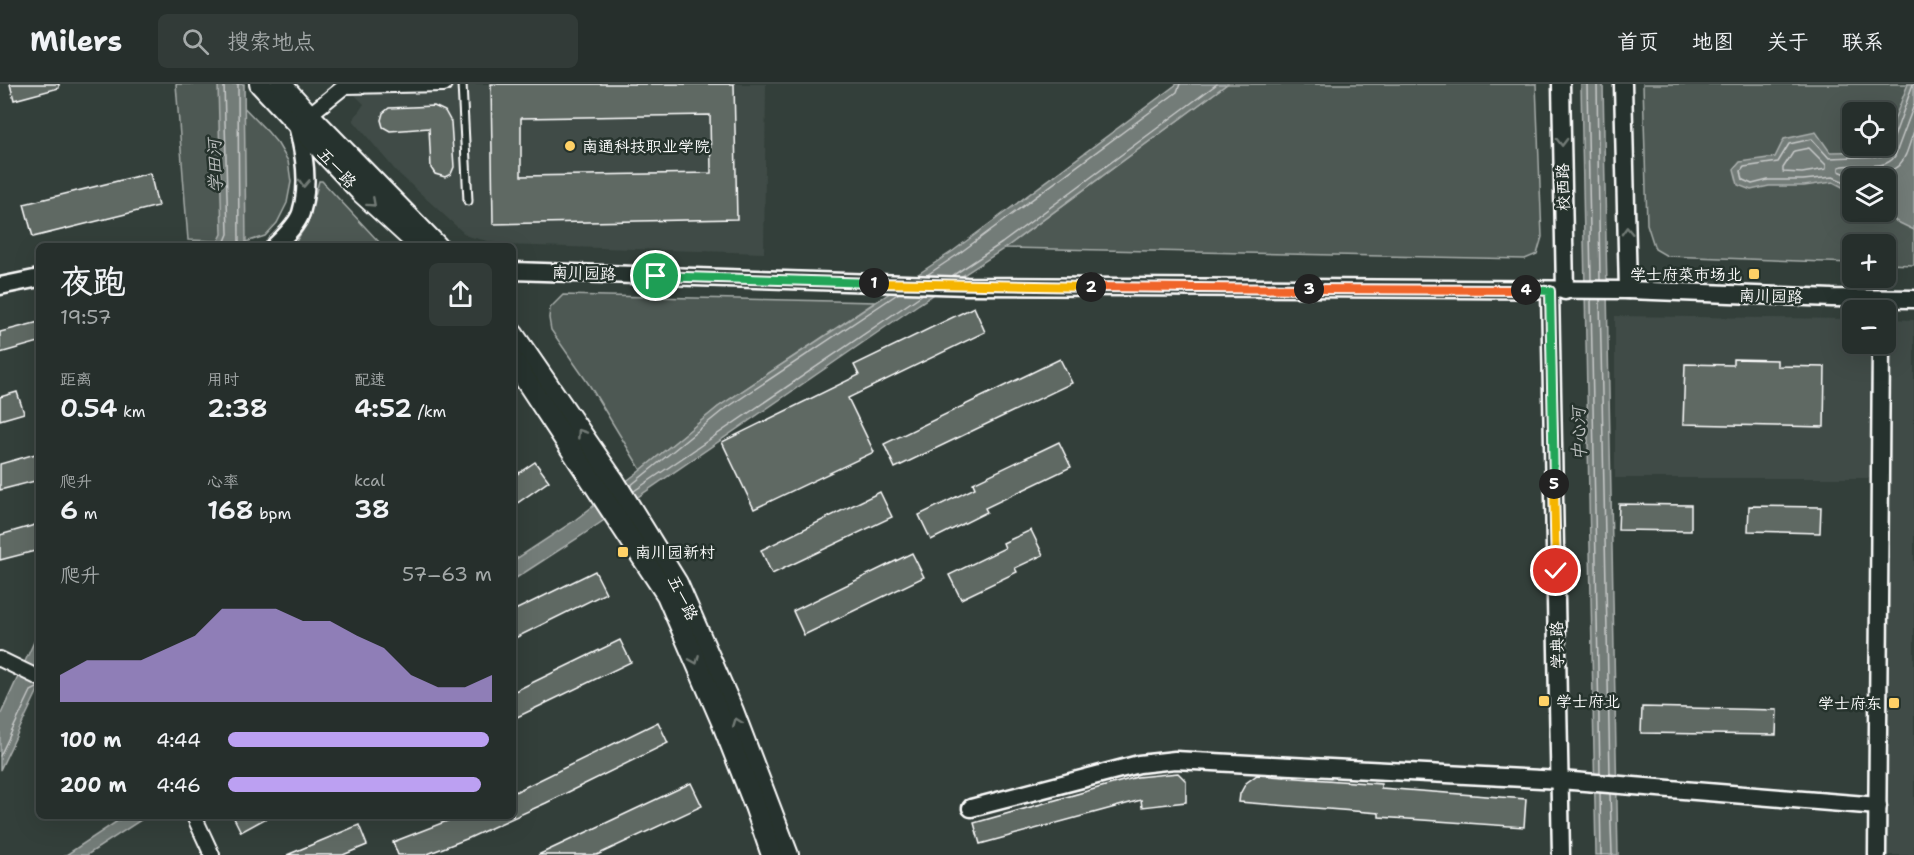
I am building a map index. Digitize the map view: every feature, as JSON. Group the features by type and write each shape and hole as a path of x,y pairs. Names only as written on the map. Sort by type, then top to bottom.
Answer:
{"main road":[{"name":"五一路","path":"260,84 303,120 434,243"},
{"name":"五一路","path":"281,84 303,120 362,194 417,243"},
{"name":"五一路","path":"516,339 624,513 677,583 733,711 788,855"},
{"name":"五一路","path":"516,365 607,486"},
{"name":"五一路","path":"624,513 666,595 730,743 772,855"}],"street":[{"path":"278,243 301,214 305,184 303,120 345,86 444,84"},
{"name":"校西路","path":"1561,84 1563,291"},
{"path":"1622,290 1623,84"},
{"name":"南川园路","path":"516,272 967,286 1622,290 1842,303"},
{"path":"0,286 36,279"},
{"name":"学典路","path":"1561,855 1563,291"},
{"name":"南川园路","path":"1896,302 1914,299"},
{"path":"1877,855 1881,354"},
{"path":"0,659 36,677"},
{"path":"971,808 1139,764 1175,760 1560,780 1878,806"},
{"path":"195,819 212,855"}],"lane":[{"path":"462,84 468,201"}],"shaded area":[{"path":"176,84 221,84 268,132 288,161 291,182 287,203 277,223 265,236 246,242 188,240"},
{"name":"南通科技职业学院","path":"344,84 766,84 764,253 516,245 516,243 496,243 467,236 396,171 353,120 364,104"},
{"path":"1227,84 1536,84 1542,237 1537,254 1525,259 1005,248"},
{"path":"1643,84 1914,84 1914,265 1896,264 1896,234 1842,234 1842,263 1667,256 1655,249 1647,224"},
{"path":"319,181 322,181 380,243 295,243 307,224"},
{"path":"563,295 875,302 718,407 641,470 590,386 551,330 550,308"},
{"path":"1615,316 1842,319 1842,354 1896,354 1896,319 1914,320 1914,855 1878,855 1884,478 1615,478"}],"water":[{"path":"218,84 244,84 246,242 218,243 222,234"},
{"path":"1177,84 1227,84 1005,248 516,578 516,559 571,523 718,407 953,251"},
{"path":"1581,84 1603,84 1618,855 1596,855"},
{"path":"1908,84 1914,84 1914,230 1896,221 1896,168 1842,168 1842,187 1833,182 1804,186 1769,186 1751,190 1738,185 1734,169 1740,162 1775,157 1784,139 1816,132 1830,152 1842,152 1842,156 1896,156 1896,115"},
{"path":"36,638 36,694 0,770 0,716"},
{"path":"120,819 142,819 87,855 66,855"}],"building":[{"path":"10,84 59,84 59,88 14,100"},
{"path":"491,84 734,84 737,219 493,224","holes":["710,115 711,173 521,176 521,118"]},
{"path":"434,106 445,111 451,122 454,167 451,174 445,177 435,174 431,168 429,128 390,131 383,127 381,120 383,113 389,108"},
{"path":"150,173 158,206 33,237 24,204"},
{"path":"974,307 985,332 848,398 874,452 754,509 722,442 859,375 854,365"},
{"path":"36,323 36,343 0,353 0,332"},
{"path":"1060,359 1072,383 895,468 884,444"},
{"path":"1733,359 1777,360 1777,366 1825,367 1824,427 1683,424 1685,364 1733,365"},
{"path":"17,392 24,413 0,420 0,397"},
{"path":"1059,442 1071,467 985,508 987,512 931,540 919,515 975,488 973,483"},
{"path":"36,454 36,481 0,490 0,464"},
{"path":"535,462 549,481 516,504 516,475"},
{"path":"880,492 892,517 772,574 761,550"},
{"path":"1619,504 1691,505 1691,531 1618,530"},
{"path":"1749,506 1821,507 1820,533 1748,531"},
{"path":"35,525 36,551 0,560 0,535"},
{"path":"1031,530 1043,555 1015,568 1017,572 961,599 949,575 1005,548 1003,543"},
{"path":"912,553 924,577 804,635 793,611"},
{"path":"595,571 606,593 516,638 516,610"},
{"path":"620,640 631,662 516,718 516,691"},
{"path":"1642,707 1777,710 1776,735 1641,733"},
{"path":"658,722 668,743 516,817 516,792"},
{"path":"1178,773 1186,781 1186,802 1142,807 1141,800 980,844 974,823 1137,777"},
{"path":"1257,775 1381,784 1381,788 1526,799 1524,827 1379,817 1379,813 1239,802 1240,794 1246,783"},
{"path":"691,783 702,806 597,855 538,855"},
{"path":"234,819 265,819 241,832"},
{"path":"452,819 511,819 425,855 398,855 393,842"},
{"path":"359,825 367,845 343,855 287,855"}],"place":[{"name":"南通科技职业学院","path":"570,146"},
{"name":"学士府菜市场北","path":"1754,274"},
{"name":"南川园新村","path":"623,552"},
{"name":"学士府北","path":"1544,701"},
{"name":"学士府东","path":"1894,703"}],"route":[{"path":"656,276 967,286 1550,291 1556,571"}],"water label":[{"name":"学田河","path":"215,166"},
{"name":"中心河","path":"1579,434"}]}
